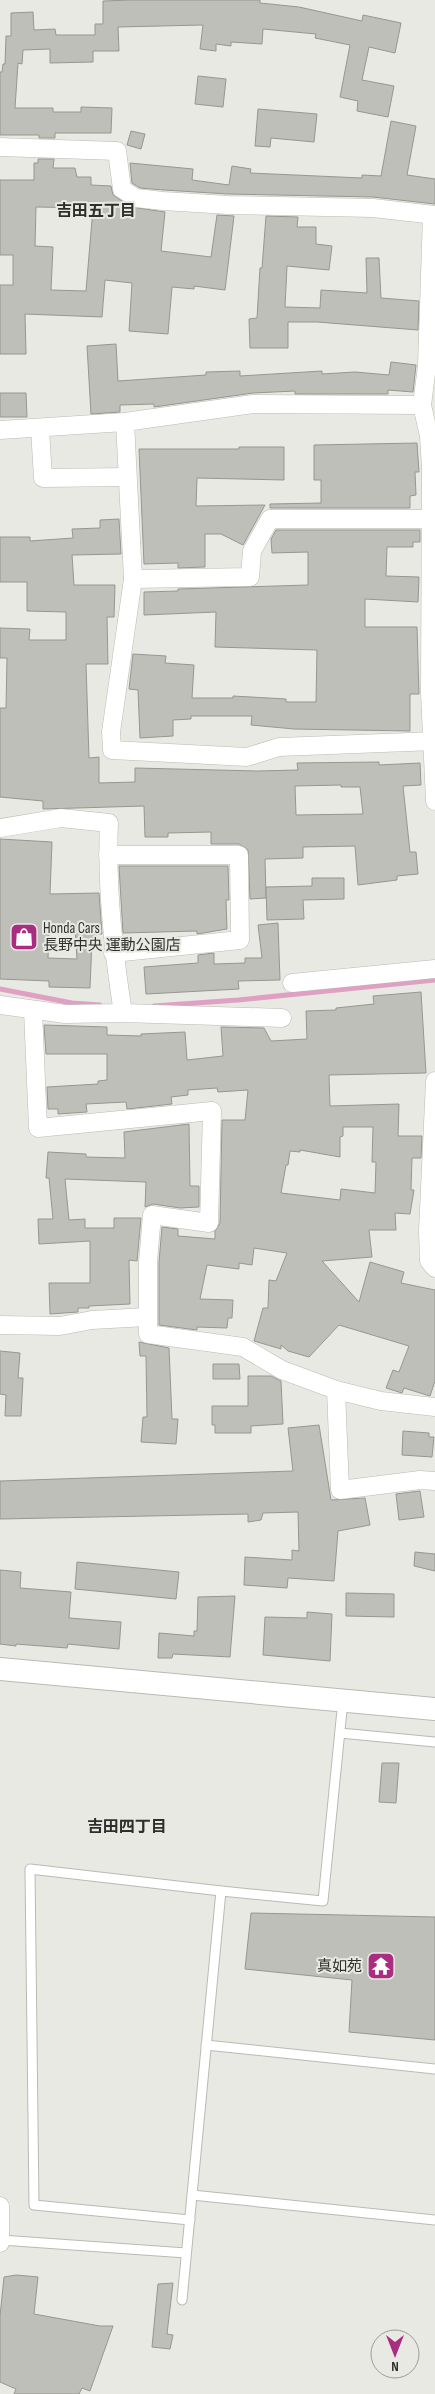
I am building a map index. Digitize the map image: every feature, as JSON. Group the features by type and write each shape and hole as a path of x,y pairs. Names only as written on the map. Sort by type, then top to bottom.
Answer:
{"street":[{"path":"0,147 117,151 122,189 136,198 228,205 373,208 434,216 427,366 422,405 432,436 431,519 434,542 433,741 435,801"},
{"path":"0,430 40,429 125,422 253,404 422,405"},
{"path":"125,422 133,579 111,732 112,750 247,757 280,747 433,741"},
{"path":"40,429 42,478 127,477"},
{"path":"133,579 250,577 252,551 270,519 431,519"},
{"path":"0,828 60,818 109,823 108,855 113,953 124,1013"},
{"path":"108,855 240,855 240,940 113,953"},
{"path":"292,983 435,969"},
{"path":"0,1005 65,1014 124,1013 282,1018"},
{"path":"33,1010 38,1128 212,1111 209,1223 152,1215 147,1316 148,1334 243,1347 282,1370 336,1390 380,1401 435,1407"},
{"path":"435,1086 428,1231 429,1261 435,1268"},
{"path":"0,1325 60,1326 92,1320 147,1316"},
{"path":"336,1390 340,1490 420,1480 435,1481"},
{"path":"0,1669 435,1709"},
{"path":"0,2206 0,2241"}],"lane":[{"path":"190,2220 34,2205 30,1869 323,1901 343,1700"},
{"path":"340,1732 435,1742"},
{"path":"182,2300 220,1891"},
{"path":"206,2044 435,2069"},
{"path":"192,2195 435,2220"},
{"path":"0,2241 186,2253"}],"building":[{"path":"260,0 260,3 299,7 362,21 363,15 401,23 395,53 369,47 362,80 394,86 388,117 357,111 358,101 340,97 350,45 315,38 316,34 263,29 262,44 231,42 231,46 216,44 216,51 200,49 203,25 118,27 119,51 93,51 93,62 50,63 50,49 23,50 22,64 18,63 15,108 53,108 53,112 81,112 81,107 112,108 111,133 55,133 55,138 39,138 39,135 0,135 0,72 2,72 3,64 5,64 6,36 11,36 11,13 33,12 34,30 55,29 56,35 95,35 95,24 103,24 103,1"},
{"path":"198,76 226,79 223,107 195,104"},
{"path":"258,109 317,114 314,142 271,138 270,147 255,146"},
{"path":"391,121 416,126 407,175 435,179 435,204 373,197 228,194 164,190 140,188 132,183 130,163 193,169 192,180 229,185 232,166 251,169 250,173 362,178 362,175 381,176"},
{"path":"131,131 145,134 141,149 127,145"},
{"path":"38,159 54,159 53,168 75,168 77,177 91,177 91,185 111,186 113,195 131,207 165,212 161,251 211,257 217,215 234,216 225,290 194,286 194,289 172,287 168,334 129,331 132,283 105,280 102,317 25,314 26,354 0,354 0,285 13,285 13,255 0,255 0,180 34,180 34,163 38,163","holes":["36,207 93,208 86,291 51,290 53,247 35,246"]},
{"path":"266,216 298,217 297,227 316,227 316,244 332,246 329,270 287,266 285,307 320,308 321,290 367,293 366,258 379,258 381,298 419,301 418,330 317,322 288,322 288,348 250,348 249,319 257,318"},
{"path":"116,344 118,381 206,375 206,372 240,371 240,376 322,371 322,374 355,372 389,375 391,362 416,365 413,392 388,390 388,394 295,394 295,391 253,393 154,407 154,404 120,405 120,412 91,414 87,346"},
{"path":"0,393 26,393 27,417 0,417"},
{"path":"417,443 419,472 415,472 416,495 410,496 410,508 270,508 270,504 321,503 321,480 314,480 314,445"},
{"path":"239,447 284,447 284,480 197,478 196,506 265,505 243,545 221,534 205,534 205,567 178,568 178,563 144,564 139,449 239,449"},
{"path":"119,519 121,554 72,555 74,585 115,585 114,617 107,617 108,664 86,664 89,758 99,757 99,783 135,782 135,768 258,771 298,770 297,763 379,762 379,765 420,763 421,785 403,786 410,852 416,852 418,874 397,876 397,880 358,885 355,846 303,847 303,858 265,859 266,898 250,899 248,850 239,844 211,844 211,832 168,833 168,837 145,837 144,806 43,809 43,801 0,797 0,708 6,708 7,658 0,658 0,628 30,629 29,640 66,640 66,612 27,611 27,582 0,582 0,537 30,537 30,541 73,538 72,529 100,528 100,520","holes":["341,785 341,787 360,787 363,814 296,815 295,786"]},
{"path":"276,530 420,530 420,542 413,542 413,547 387,547 386,576 419,577 418,602 365,599 365,627 417,627 419,694 410,694 410,731 294,729 251,725 252,716 191,716 191,719 173,720 173,736 140,738 138,690 129,689 133,654 166,656 165,663 194,665 192,698 233,698 233,696 286,699 286,702 316,702 317,650 215,647 216,612 144,615 144,592 178,591 178,589 308,585 308,552 272,553 271,539"},
{"name":"Honda Cars 長野中央 運動公園店","path":"0,839 52,842 50,894 99,893 102,934 96,934 97,939 92,940 90,988 49,987 49,981 0,979","holes":["75,929 77,959 48,958 49,930"]},
{"path":"119,866 228,866 229,900 226,900 227,929 197,934 197,931 123,933"},
{"path":"312,878 344,878 344,899 303,900 304,919 267,920 266,887 312,886"},
{"path":"278,923 280,980 238,981 239,989 146,994 144,967 198,963 198,955 214,953 214,964 245,963 245,958 262,958 258,925"},
{"path":"421,992 426,1073 329,1075 330,1106 399,1104 398,1136 422,1136 421,1158 412,1158 411,1190 414,1190 410,1214 395,1213 396,1230 369,1230 372,1257 322,1261 359,1302 370,1262 404,1272 401,1283 435,1290 435,1381 430,1396 404,1388 402,1393 386,1388 393,1370 399,1372 409,1346 339,1325 309,1357 288,1351 281,1345 281,1349 254,1341 263,1308 268,1308 269,1280 276,1281 287,1253 254,1248 252,1265 239,1263 239,1269 207,1265 200,1299 233,1300 232,1318 228,1318 227,1328 197,1327 197,1330 159,1325 159,1262 162,1227 178,1229 178,1236 215,1239 215,1231 220,1223 222,1120 245,1120 248,1090 218,1092 217,1088 188,1090 188,1095 171,1097 172,1104 127,1109 126,1102 86,1104 87,1112 58,1114 58,1109 48,1109 47,1087 98,1084 98,1081 107,1080 107,1054 46,1054 44,1025 107,1027 107,1035 141,1036 141,1034 185,1032 187,1060 223,1056 221,1027 264,1028 271,1041 307,1039 306,1011 336,1010 336,1008 374,1004 373,996","holes":["343,1127 373,1127 372,1162 376,1162 375,1193 341,1189 340,1200 281,1193 290,1151 300,1152 300,1150 340,1157 340,1137 343,1136"]},
{"path":"189,1124 190,1186 199,1186 199,1207 180,1208 153,1204 145,1207 146,1182 65,1179 69,1220 85,1219 85,1228 114,1228 114,1218 141,1218 137,1261 129,1260 130,1304 89,1306 89,1308 78,1308 78,1312 50,1314 49,1283 90,1283 90,1241 39,1244 38,1219 53,1219 49,1178 46,1178 48,1152 86,1154 86,1157 125,1158 124,1132"},
{"path":"139,1342 169,1348 172,1419 178,1419 176,1444 141,1442 143,1417 147,1417 146,1356 140,1356"},
{"path":"0,1351 20,1353 18,1378 23,1378 21,1416 5,1416 6,1395 0,1394"},
{"path":"213,1364 239,1364 240,1379 213,1379"},
{"path":"248,1376 271,1376 281,1381 283,1424 251,1426 251,1433 215,1433 215,1425 212,1425 212,1406 248,1406"},
{"path":"319,1425 331,1500 365,1498 370,1525 338,1531 334,1581 288,1578 287,1588 244,1585 245,1557 292,1560 292,1550 299,1551 298,1512 263,1513 261,1520 248,1522 248,1514 0,1519 0,1481 293,1471 288,1428"},
{"path":"403,1431 429,1433 429,1437 434,1437 432,1457 402,1455"},
{"path":"420,1491 424,1517 399,1520 396,1494"},
{"path":"415,1552 435,1554 435,1571 414,1566"},
{"path":"77,1562 179,1572 176,1599 75,1589"},
{"path":"0,1570 21,1572 20,1588 71,1592 69,1618 121,1622 119,1649 68,1644 67,1648 0,1644"},
{"path":"346,1593 394,1594 394,1617 346,1616"},
{"path":"235,1596 230,1657 173,1654 172,1658 158,1658 159,1633 194,1636 194,1631 197,1631 198,1597"},
{"path":"307,1612 332,1614 330,1661 263,1655 265,1617 307,1618"},
{"path":"382,1763 399,1763 396,1803 379,1802"},
{"path":"251,1913 435,1917 435,2040 349,2032 352,1980 245,1969"},
{"path":"16,2275 38,2277 34,2314 100,2326 113,2326 90,2391 82,2388 79,2394 14,2394 16,2389 0,2382 0,2316 4,2277"},
{"path":"173,2283 167,2334 173,2335 170,2349 152,2347 158,2284"}],"waterway":[{"path":"154,1006 238,1000 435,980"},
{"path":"0,989 72,1003 100,1005"}],"place":[{"name":"Honda Cars 長野中央 運動公園店","path":"24,937"},
{"name":"真如苑","path":"381,1966"}],"district":[{"name":"吉田五丁目","path":"96,210"},
{"name":"吉田四丁目","path":"127,1826"}]}
